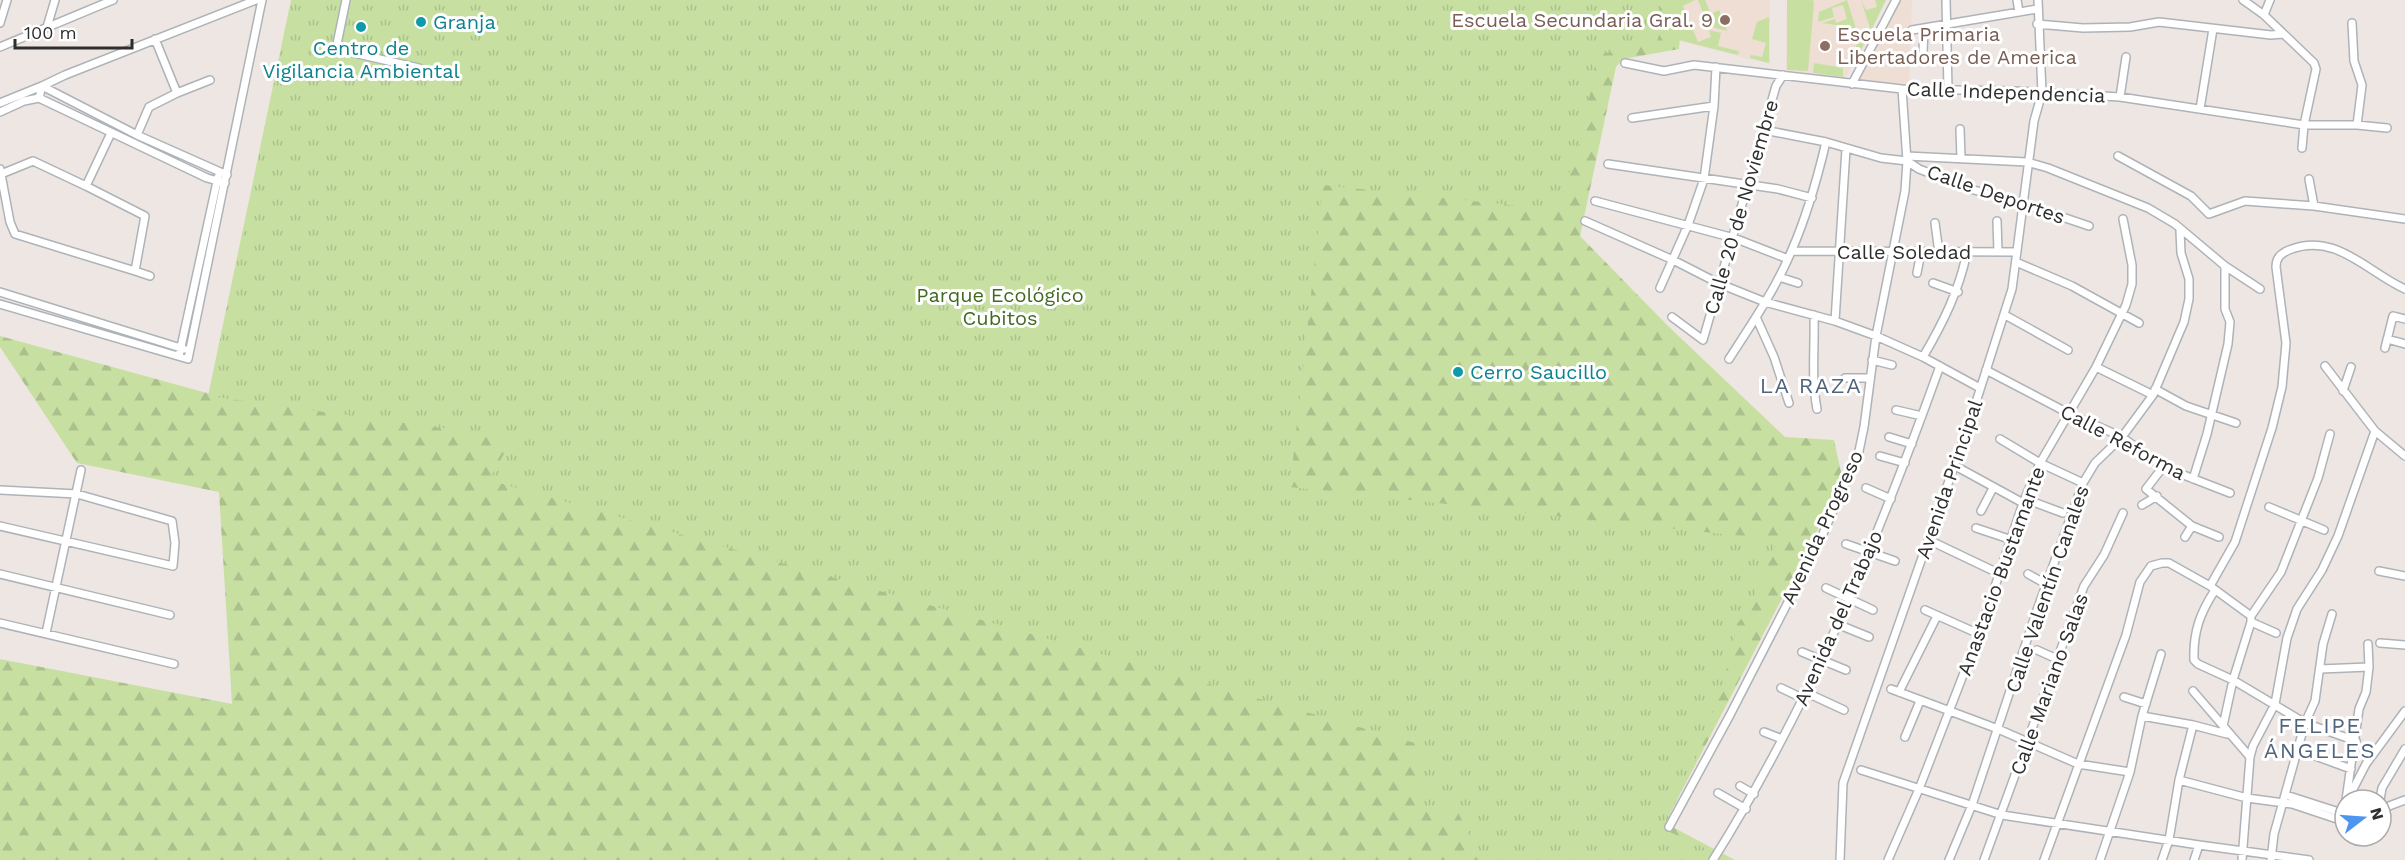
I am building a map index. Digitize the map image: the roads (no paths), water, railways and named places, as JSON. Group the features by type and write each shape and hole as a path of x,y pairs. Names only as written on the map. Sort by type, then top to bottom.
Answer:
{"street":[{"path":"0,23 7,0"},
{"path":"46,27 55,0"},
{"path":"0,47 103,2 113,0"},
{"path":"0,103 256,0"},
{"path":"179,352 216,181 228,164 262,0"},
{"path":"346,0 336,49 419,68"},
{"path":"1852,84 1896,0"},
{"path":"1946,0 1948,89"},
{"path":"2016,0 2019,12"},
{"name":"Avenida Principal","path":"1839,860 1843,783 1908,602 2005,315 2016,262 2027,162 2034,121 2042,93 2037,24 2038,0"},
{"path":"2243,0 2264,15 2314,63 2316,69 2304,125 2302,148"},
{"path":"2264,15 2270,0"},
{"path":"1912,30 2037,9"},
{"path":"2037,24 2083,28 2130,27 2159,22 2271,35 2283,34"},
{"path":"2352,23 2354,61 2362,85 2356,125"},
{"path":"1923,52 1924,28"},
{"path":"2200,109 2213,29"},
{"path":"155,39 177,93"},
{"path":"2120,97 2126,57"},
{"name":"Calle Independencia","path":"1625,63 1664,71 1694,65 1716,67 1902,89 2120,97 2304,125 2356,125 2387,128"},
{"path":"1660,288 1688,225 1704,179 1714,106 1716,67"},
{"name":"Calle 20 de Noviembre","path":"1672,317 1703,340 1776,86 1783,75"},
{"path":"137,135 149,107 210,80"},
{"path":"39,98 42,86"},
{"path":"42,86 137,135 223,174"},
{"name":"Avenida Progreso","path":"1669,827 1822,536 1859,451 1876,336 1905,191 1907,159 1902,89"},
{"path":"0,112 24,101 39,98 111,134 225,183"},
{"path":"1632,118 1714,106"},
{"path":"1960,129 1961,158"},
{"name":"Calle Deportes","path":"1764,130 1826,142 1881,158 1907,159 1919,169 1974,190 2022,203 2089,226"},
{"path":"86,186 111,134"},
{"path":"1729,359 1765,302 1790,255 1812,198 1826,142"},
{"path":"1835,321 1846,149"},
{"path":"2118,156 2191,196 2209,214 2245,201 2314,206 2405,219"},
{"path":"1907,159 1961,158 2027,162 2048,168 2148,208 2175,224 2180,231 2225,266 2260,289"},
{"path":"135,272 145,216 33,161 1,172 10,222 15,234 135,272 150,276"},
{"path":"1608,164 1748,184 1812,198"},
{"path":"0,304 179,352 189,351 225,183 223,174"},
{"path":"2309,179 2314,206"},
{"path":"1595,201 1790,255"},
{"name":"Anastacio Bustamante","path":"1888,860 1919,789 1979,634 2024,501 2040,463 2096,367 2122,313 2132,284 2132,265 2123,219"},
{"path":"1585,221 1673,260 1720,284 1765,302 1835,321 1876,336 1923,357 1980,388"},
{"path":"1997,221 1998,252"},
{"path":"1935,223 1939,253"},
{"name":"Calle Valentín Canales","path":"1949,860 1972,805 2046,584 2083,483 2095,463 2122,437 2154,392 2184,322 2189,299 2189,279 2181,253 2180,231"},
{"path":"2356,741 2305,723 2233,680 2199,664 2194,660 2194,633 2212,588 2235,542 2272,428 2282,387 2286,343 2276,264 2282,253 2292,249 2324,246 2348,253 2374,272 2405,289"},
{"name":"Calle Soledad","path":"1790,255 1894,251 2017,252"},
{"path":"1917,273 1921,252"},
{"path":"1923,357 1958,292 1967,252"},
{"path":"2016,262 2072,286 2139,323"},
{"path":"2193,479 2212,415 2228,344 2230,322 2225,309 2225,266"},
{"path":"1779,277 1798,283"},
{"path":"1933,283 1958,292"},
{"path":"0,291 179,352"},
{"path":"1814,315 1814,386 1817,409"},
{"path":"2005,315 2068,350"},
{"path":"2385,348 2393,316 2405,319"},
{"path":"1756,317 1774,357 1789,403"},
{"path":"2387,339 2405,344"},
{"path":"1872,360 1892,365"},
{"name":"Avenida del Trabajo","path":"1713,860 1754,794 1849,598 1891,499 1940,366"},
{"path":"2325,366 2375,431 2405,456"},
{"path":"2096,367 2186,406 2236,423"},
{"path":"2343,392 2351,367"},
{"name":"Calle Reforma","path":"1986,370 2068,413 2122,437 2163,467 2230,493"},
{"path":"1845,378 1869,378"},
{"path":"1896,410 1922,416"},
{"path":"2242,860 2250,757 2253,746 2275,704 2287,638 2297,609 2322,570 2338,536 2375,431"},
{"path":"2223,726 2233,680 2251,619 2281,572 2318,478 2330,434"},
{"path":"1889,437 1912,444"},
{"path":"2000,439 2040,463 2083,483"},
{"path":"1880,456 1905,463"},
{"path":"2163,467 2146,489 2192,526 2219,537"},
{"path":"1959,468 1993,488 2024,501 2063,513"},
{"path":"46,633 81,470"},
{"path":"1866,488 1891,499"},
{"path":"1981,511 1993,488"},
{"path":"0,490 77,494 172,521 175,543 173,567 0,526"},
{"path":"2142,505 2157,496"},
{"path":"2269,507 2324,530"},
{"name":"Calle Mariano Salas","path":"1984,860 2084,586 2104,555 2123,513"},
{"path":"2185,537 2192,526"},
{"path":"1976,528 2012,540"},
{"path":"1935,543 2000,574"},
{"path":"1846,544 1895,561"},
{"path":"2044,860 2126,635 2140,582 2146,573 2156,564 2169,563 2212,588 2251,619 2276,633"},
{"path":"2379,570 2405,576"},
{"path":"0,574 170,615"},
{"path":"2028,574 2046,584"},
{"path":"1826,588 1873,610"},
{"path":"1924,610 1979,634"},
{"path":"2271,857 2305,723 2315,701 2326,628 2332,614"},
{"path":"1899,692 1937,616"},
{"path":"0,623 174,664"},
{"path":"1837,624 1869,637"},
{"path":"2380,643 2405,645"},
{"path":"2349,788 2360,709 2366,692 2369,667 2367,644"},
{"path":"2037,650 2057,659"},
{"path":"1802,652 1846,670"},
{"path":"2100,860 2130,772 2142,716 2161,654"},
{"path":"2320,669 2369,667"},
{"path":"1781,688 1844,710"},
{"path":"1891,689 1998,729 2078,764 2130,772"},
{"path":"2193,691 2250,757"},
{"path":"2124,697 2146,704"},
{"path":"1905,737 1920,700"},
{"path":"2353,788 2366,764 2405,711"},
{"path":"2142,716 2228,734"},
{"path":"2162,860 2169,840 2179,780 2193,725"},
{"path":"1764,732 1782,740"},
{"path":"2382,788 2405,749"},
{"path":"2299,750 2351,770"},
{"path":"1861,770 2002,815 2057,825 2111,830 2271,857 2309,860"},
{"path":"2179,780 2247,798 2285,799 2333,815"},
{"path":"1740,786 1754,794"},
{"path":"1718,793 1746,809"},
{"path":"2317,809 2333,812"},
{"path":"2194,860 2199,845"}],"place":[{"name":"Escuela Secundaria Gral. 9","path":"1725,20"},
{"name":"Granja","path":"421,22"},
{"name":"Centro de Vigilancia Ambiental","path":"361,27"},
{"name":"Escuela Primaria Libertadores de America","path":"1825,46"},
{"name":"Cerro Saucillo","path":"1458,372"}],"district":[{"name":"LA RAZA","path":"1811,385"},
{"name":"FELIPE ÁNGELES","path":"2320,738"}],"park label":[{"name":"Parque Ecológico Cubitos","path":"1000,306"}]}
